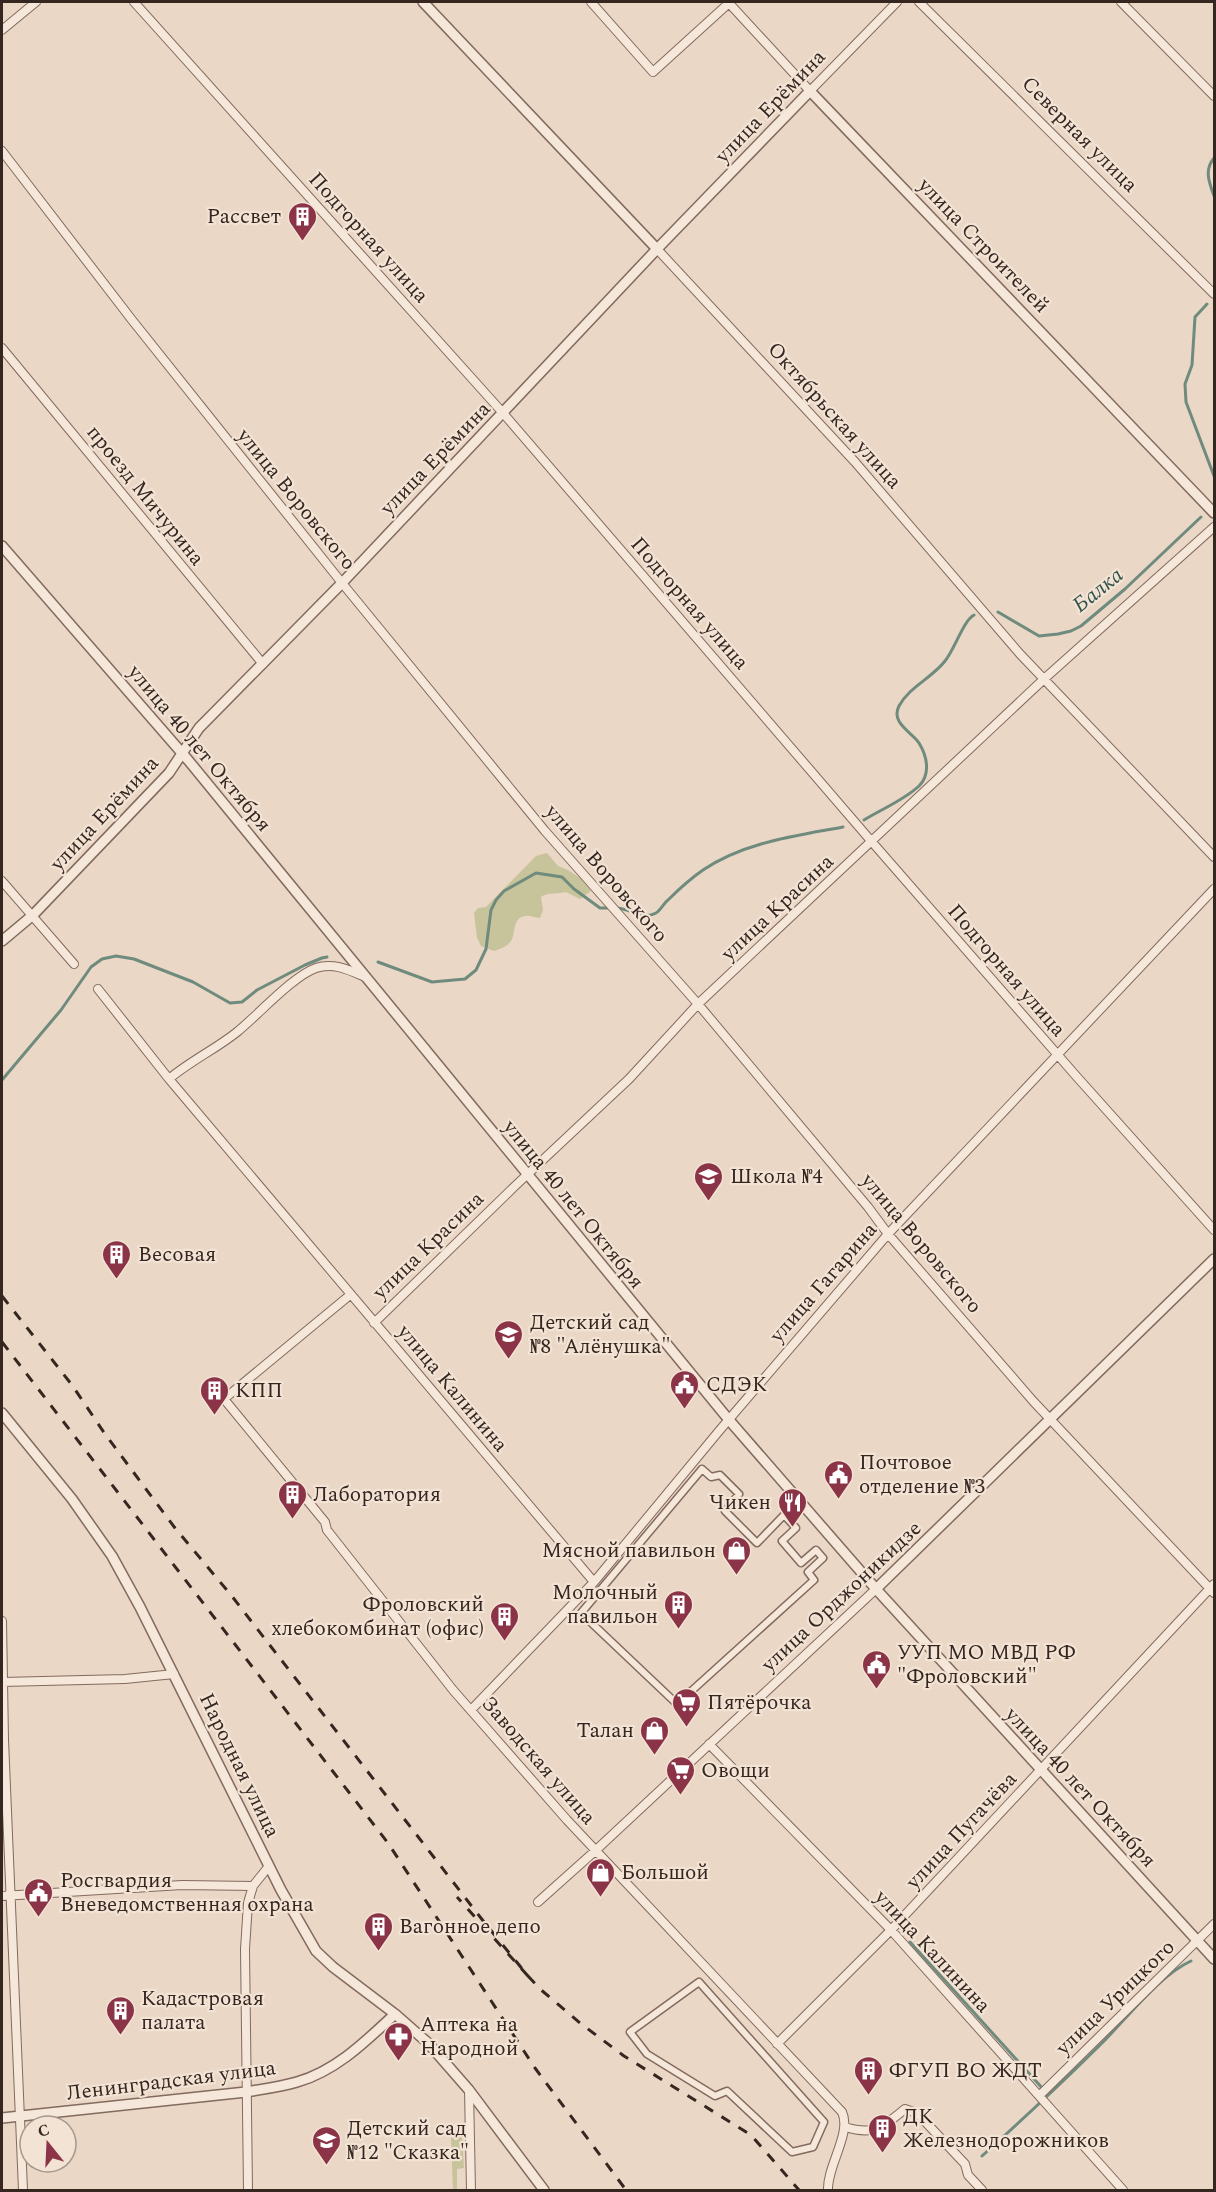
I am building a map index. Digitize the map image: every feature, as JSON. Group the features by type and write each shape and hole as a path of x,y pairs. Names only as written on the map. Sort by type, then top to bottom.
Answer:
{"street":[{"path":"2,30 36,2"},
{"name":"Подгорная улица","path":"134,2 503,413 872,842 1215,1230"},
{"name":"Октябрьская улица","path":"423,2 855,462 1044,679 1215,857"},
{"path":"591,2 653,72 729,2"},
{"name":"улица Строителей","path":"729,2 810,91 1215,513"},
{"name":"улица Ерёмина","path":"2,940 33,915 169,773 200,728 342,583 657,249 897,2"},
{"name":"Северная улица","path":"919,2 1215,294"},
{"path":"1121,2 1215,96"},
{"name":"улица Воровского","path":"2,151 153,347 545,831 698,1005 868,1207 888,1234 1051,1419 1213,1588"},
{"name":"проезд Мичурина","path":"2,348 263,664"},
{"name":"улица Красина","path":"374,1323 527,1174 629,1079 698,1005 1044,679 1215,527"},
{"name":"улица 40 лет Октября","path":"2,546 182,753 729,1420 876,1589 1215,1959"},
{"path":"2,881 74,964"},
{"name":"улица Гагарина","path":"471,1710 594,1582 888,1234 1215,889"},
{"path":"169,1079 237,1032 303,975 317,967 342,968 366,978"},
{"name":"улица Калинина","path":"98,989 169,1079 594,1582"},
{"name":"улица Орджоникидзе","path":"538,1902 876,1589 1215,1259"},
{"name":"улица Красина","path":"224,1399 350,1295"},
{"name":"Заводская улица","path":"224,1399 326,1522 327,1530 471,1710 595,1851 842,2112 845,2127"},
{"name":"Народная улица","path":"2,1413 72,1499 112,1556 174,1674 269,1866 316,1951 428,2043 469,2090 544,2190"},
{"path":"702,1469 711,1477 720,1475 739,1494 725,1511 757,1543 784,1515 796,1528 782,1541 801,1563 816,1550 823,1558 808,1572 814,1580 677,1704 581,1613 702,1469"},
{"name":"улица Пугачёва","path":"777,2044 891,1930 1213,1588"},
{"path":"2,1621 2,1682 22,2114"},
{"path":"2,1682 125,1679 174,1674"},
{"name":"улица Калинина","path":"709,1744 891,1930 1123,2190"},
{"path":"248,2190 245,1949 248,1903 254,1886 269,1866"},
{"path":"2,1896 182,1885 254,1886"},
{"name":"улица Урицкого","path":"1040,2095 1215,1924"},
{"path":"699,1982 824,2122 813,2147 792,2152 727,2091 715,2096 647,2054 630,2032 699,1982"},
{"name":"Ленинградская улица","path":"32,2114 246,2092 299,2082 331,2067 359,2047 395,2014"},
{"path":"469,2090 471,2190"},
{"path":"828,2190 832,2164 845,2127 863,2132 878,2130 905,2109 917,2113 964,2163 968,2175 978,2189 982,2190"},
{"name":"Ленинградская улица","path":"2,2118 18,2116"},
{"path":"23,2174 23,2190"}],"shaded area":[{"path":"547,853 558,866 580,878 591,891 580,899 566,892 543,895 541,897 543,910 540,918 521,917 508,945 494,951 481,946 477,938 474,913 478,908 486,907 536,856"},
{"path":"462,2136 464,2168 457,2169 457,2190 453,2190 451,2138"}],"waterway":[{"name":"Балка","path":"1214,158 1208,172 1214,196"},
{"name":"Балка","path":"1207,304 1195,317 1192,365 1185,384 1186,402 1214,476"},
{"name":"Балка","path":"998,612 1039,636 1071,631 1081,626 1125,589 1201,517"},
{"path":"864,820 907,796 923,781 926,771 924,754 916,739 900,723 897,712 903,699 945,661 966,623 974,615"},
{"path":"616,908 641,915 651,915 658,912 666,901 698,873 719,860 771,841 843,827"},
{"path":"378,962 432,982 465,979 476,970 486,949 491,910 496,900 504,891 536,873 562,877 600,908 610,908"},
{"path":"2,1080 61,1010 91,967 102,959 116,956 134,959 193,982 230,1003 242,1002 257,990 305,965 327,957"},
{"path":"910,1942 1044,2090"},
{"path":"982,2156 1088,2057 1156,1986 1179,1967 1191,1961"}],"railway":[{"path":"2,1296 72,1385 105,1434 175,1528 231,1595 528,1976 457,1897"},
{"path":"2,1342 388,1843 535,2068 626,2190"},
{"path":"528,1976 580,2023 624,2056 751,2135 799,2190"}],"place":[{"name":"Рассвет","path":"302,242"},
{"name":"Школа №4","path":"709,1202"},
{"name":"Весовая","path":"117,1280"},
{"name":"Детский сад №8 \"Алёнушка\"","path":"509,1360"},
{"name":"СДЭК","path":"685,1410"},
{"name":"КПП","path":"214,1416"},
{"name":"Почтовое отделение №3","path":"838,1500"},
{"name":"Лаборатория","path":"292,1520"},
{"name":"Чикен","path":"792,1528"},
{"name":"Мясной павильон","path":"737,1576"},
{"name":"Молочный павильон","path":"679,1630"},
{"name":"Фроловский хлебокомбинат (офис)","path":"505,1642"},
{"name":"УУП МО МВД РФ \"Фроловский\"","path":"876,1690"},
{"name":"Пятёрочка","path":"686,1728"},
{"name":"Талан","path":"655,1756"},
{"name":"Овощи","path":"680,1796"},
{"name":"Большой","path":"600,1898"},
{"name":"Росгвардия Вневедомственная охрана","path":"39,1918"},
{"name":"Вагонное депо","path":"378,1952"},
{"name":"Кадастровая палата","path":"120,2036"},
{"name":"Аптека на Народной","path":"399,2062"},
{"name":"ФГУП ВО ЖДТ","path":"868,2096"},
{"name":"ДК Железнодорожников","path":"882,2154"},
{"name":"Детский сад №12 \"Сказка\"","path":"326,2166"}]}
